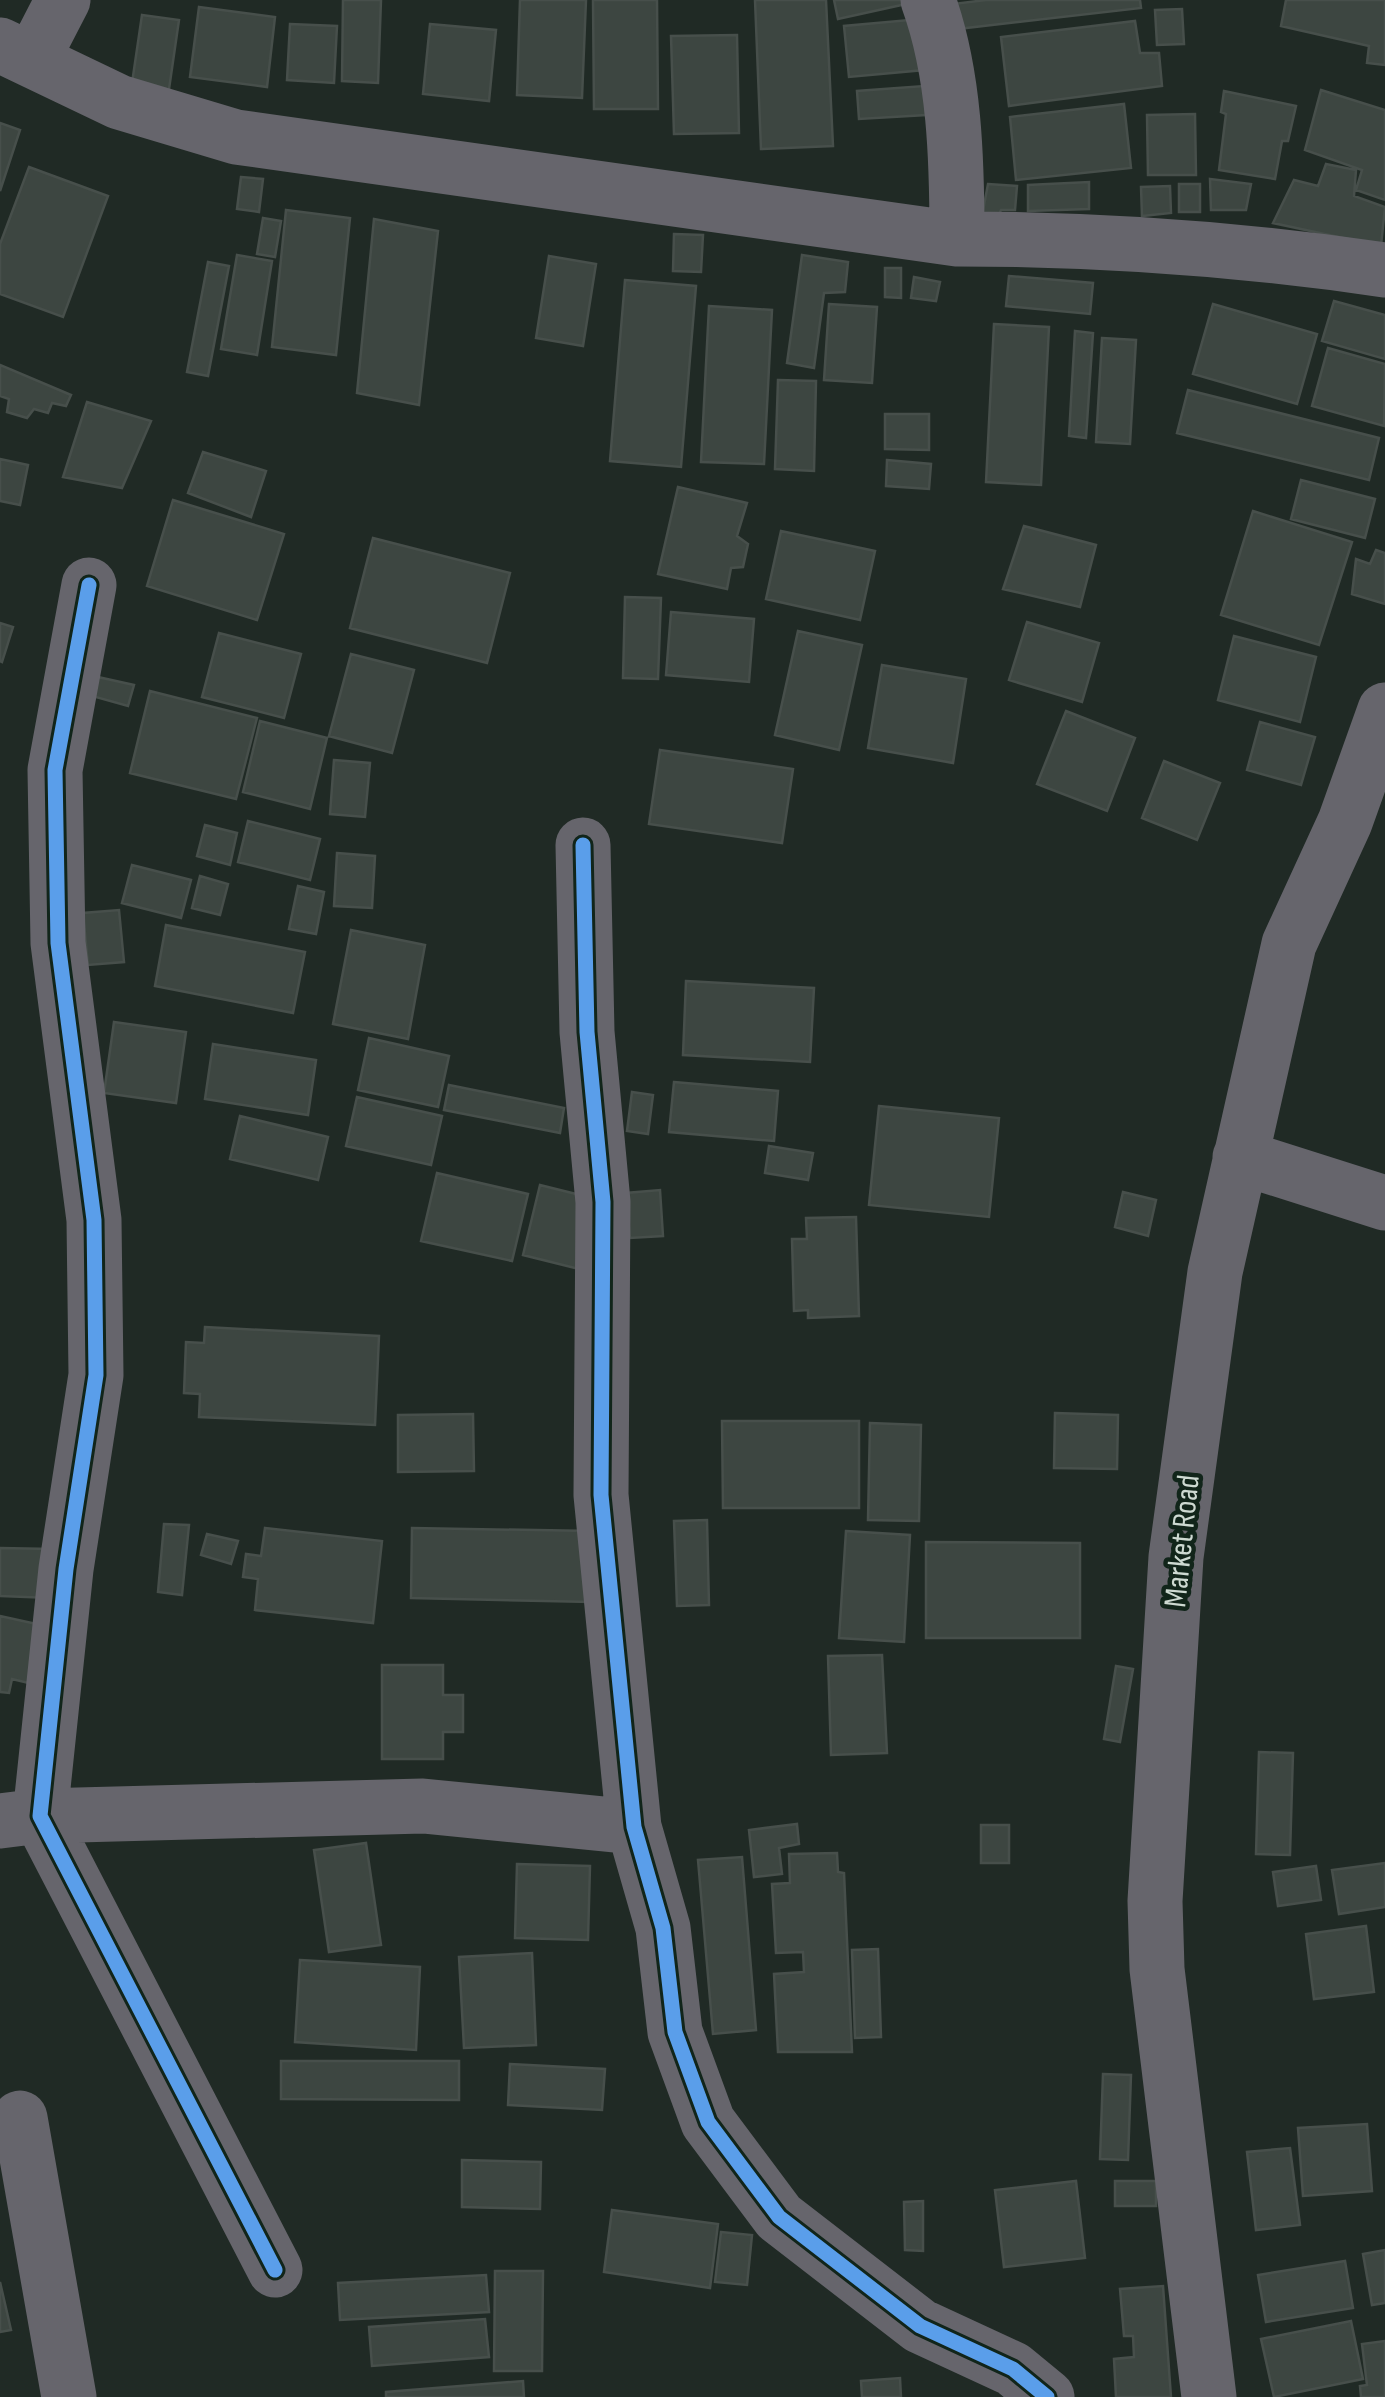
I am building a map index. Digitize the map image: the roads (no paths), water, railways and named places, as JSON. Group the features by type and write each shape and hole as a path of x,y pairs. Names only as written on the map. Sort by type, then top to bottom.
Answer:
{"street":[{"path":"63,0 16,52 119,102 236,138 958,239 1069,239 1246,249 1385,270"},
{"path":"928,0 941,36 957,181 958,239"},
{"path":"89,586 55,770 58,943 94,1220 96,1375 66,1569 20,1818 276,2270"},
{"name":"Market Road","path":"1209,2397 1157,1969 1155,1901 1176,1557 1206,1324 1289,944 1375,763 1385,710"},
{"path":"583,845 587,1032 603,1202 601,1495 634,1827 663,1928 675,2032 708,2122 779,2217 920,2326 1013,2369 1047,2397"},
{"path":"1240,1157 1385,1203"},
{"path":"20,1818 423,1806 634,1827"},
{"path":"20,2118 70,2397"}]}
